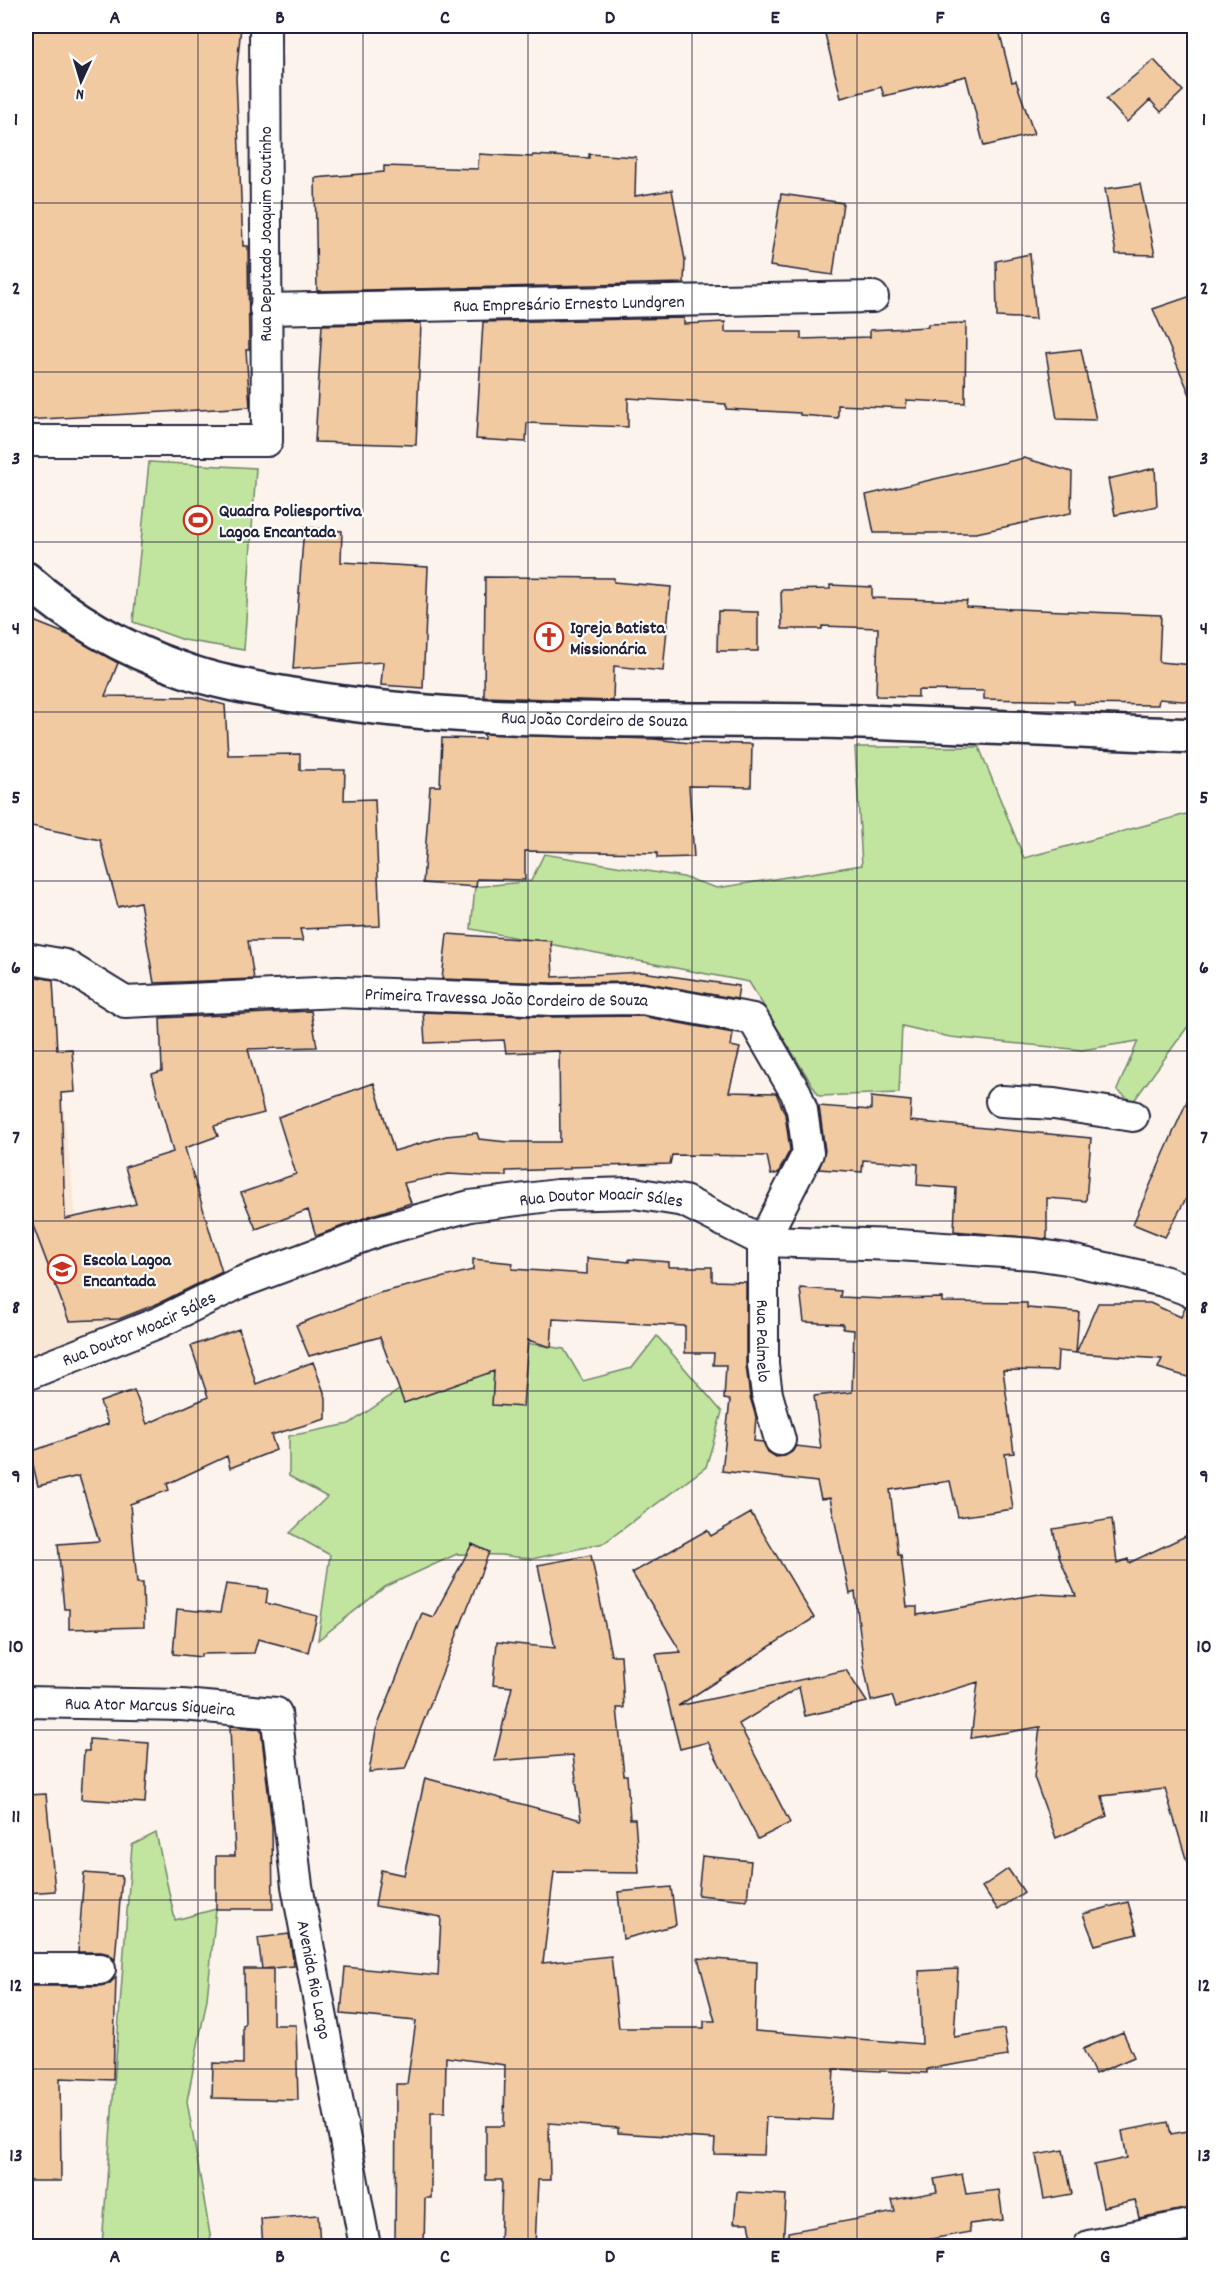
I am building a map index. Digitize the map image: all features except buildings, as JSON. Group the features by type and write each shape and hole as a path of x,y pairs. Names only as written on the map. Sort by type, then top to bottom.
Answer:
{"main road":[{"name":"Rua João Cordeiro de Souza","path":"26,579 52,602 85,625 182,670 245,686 329,701 399,710 498,716 822,721 1194,736"}],"street":[{"name":"Rua Deputado Joaquim Coutinho","path":"26,441 267,441 265,26"},
{"name":"Rua Empresário Ernesto Lundgren","path":"265,309 873,297"},
{"name":"Primeira Travessa João Cordeiro de Souza","path":"26,958 65,965 125,1002 338,992 552,1000 642,999 753,1019 796,1093 808,1152 763,1241"},
{"path":"1001,1101 1054,1104 1133,1116"},
{"name":"Rua Doutor Moacir Sáles","path":"26,1375 160,1322 239,1283 378,1231 470,1206 557,1195 634,1193 684,1201 763,1241 898,1245 1035,1254 1152,1279 1194,1292"},
{"name":"Rua Palmelo","path":"763,1241 763,1365 767,1394 780,1440"},
{"name":"Rua Ator Marcus Siqueira","path":"26,1702 182,1705 276,1713"},
{"name":"Avenida Rio Largo","path":"276,1713 297,1886 365,2247"},
{"path":"26,1969 100,1969"},
{"path":"1089,2247 1194,2224"}],"shaded area":[{"name":"Escola Lagoa Encantada","path":"63,1102 76,1216 121,1322 26,1363 26,1104"}],"green space":[{"name":"Quadra Poliesportiva Lagoa Encantada","path":"149,462 256,468 244,650 184,640 133,622"},
{"path":"855,747 979,747 1024,858 1194,812 1194,1018 1133,1102 1117,1090 1138,1041 1082,1050 950,1037 902,1026 899,1093 819,1096 749,982 471,929 475,887 531,881 544,854 683,877 717,888 862,865"},
{"path":"657,1336 722,1412 706,1467 604,1543 532,1559 501,1555 457,1554 385,1587 318,1640 330,1555 290,1533 327,1497 289,1476 289,1436 349,1424 449,1356 513,1341 564,1349 583,1381 632,1368"},
{"path":"156,1833 175,1920 216,1909 207,1999 187,2101 212,2246 102,2246 132,1845"}],"place":[{"name":"Quadra Poliesportiva Lagoa Encantada","path":"198,520"},
{"name":"Igreja Batista Missionária","path":"549,637"},
{"name":"Escola Lagoa Encantada","path":"62,1269"}]}
